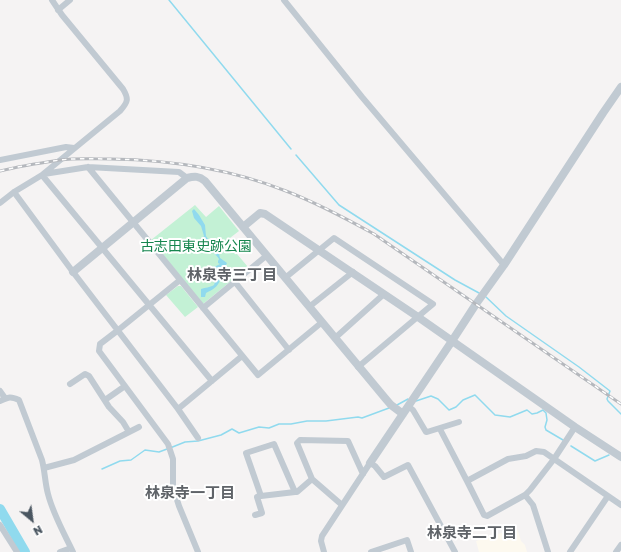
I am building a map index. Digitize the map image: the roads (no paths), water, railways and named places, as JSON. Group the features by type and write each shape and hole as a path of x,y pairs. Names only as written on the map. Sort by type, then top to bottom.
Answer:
{"street":[{"path":"0,203 14,192 42,175 120,111 126,105 128,100 123,89 58,10 52,0"},
{"path":"58,10 70,0"},
{"path":"284,0 362,96 504,264"},
{"path":"324,552 321,541 322,536 621,88"},
{"path":"0,160 66,147 74,148"},
{"path":"42,175 88,168 179,172 187,178"},
{"path":"88,168 258,375 321,323"},
{"path":"42,175 212,381"},
{"path":"73,272 187,178 193,176 199,177 205,181 358,367 391,405 403,414"},
{"path":"14,192 117,331 178,409 198,438"},
{"path":"242,227 260,213 266,214 353,272 575,427 621,457"},
{"path":"284,278 334,238 433,304 358,367"},
{"path":"203,308 266,256"},
{"path":"309,307 353,272"},
{"path":"180,280 100,344 99,351 168,444 173,459 172,487 198,552"},
{"path":"235,282 289,350"},
{"path":"335,338 384,294"},
{"path":"178,409 242,356"},
{"path":"70,384 85,374 89,376 109,407 123,422 129,432"},
{"path":"105,400 124,386"},
{"path":"0,391 2,400 9,397 19,400 42,460 47,493 61,528 72,550 60,552"},
{"path":"408,406 413,410 426,432 459,422"},
{"path":"44,468 74,460 139,427"},
{"path":"440,429 484,515 487,516 525,495 530,490 554,459 575,427"},
{"path":"342,505 312,479 297,443 300,440 348,441 363,474"},
{"path":"261,495 246,452 274,444 295,492"},
{"path":"467,480 508,459 526,456 536,451 544,452 621,504"},
{"path":"370,463 375,466 384,477 408,465 455,552"},
{"path":"255,515 262,513 257,497 261,495 297,492 312,479"},
{"path":"525,495 532,505 548,552"},
{"path":"570,552 608,496"},
{"path":"0,524 17,552"},
{"path":"372,552 407,540 411,552"},
{"path":"616,552 621,545"}],"water":[{"path":"194,209 205,225 206,236 209,241 219,254 220,258 227,263 220,269 220,280 218,285 206,293 205,297 201,297 201,289 214,285 217,276 214,271 211,272 211,267 220,264 218,263 219,259 205,243 201,226 194,218 192,211"}],"waterway":[{"path":"169,0 291,149"},
{"path":"296,155 339,205 455,280 479,293"},
{"path":"486,297 506,316 579,367 610,391 607,399 621,414"},
{"path":"416,401 431,396 438,399 449,410 456,407 463,400 475,395 495,415 510,417 527,410 532,414 543,410 546,413 546,430 563,440"},
{"path":"397,405 408,399"},
{"path":"170,448 185,442 198,441 221,435 232,429 239,433 259,427 269,428 279,424 358,417 362,418 389,408"},
{"path":"571,446 595,461 609,455"},
{"path":"102,469 120,461 131,460 145,450 159,452 167,449"},
{"path":"0,509 25,552"}],"railway":[{"path":"0,171 66,159 156,161 222,171 265,183 331,211 374,234 621,404"}],"district":[{"name":"林泉寺三丁目","path":"232,275"},
{"name":"林泉寺一丁目","path":"190,493"},
{"name":"林泉寺二丁目","path":"472,533"}],"park label":[{"name":"古志田東史跡公園","path":"196,247"}]}
